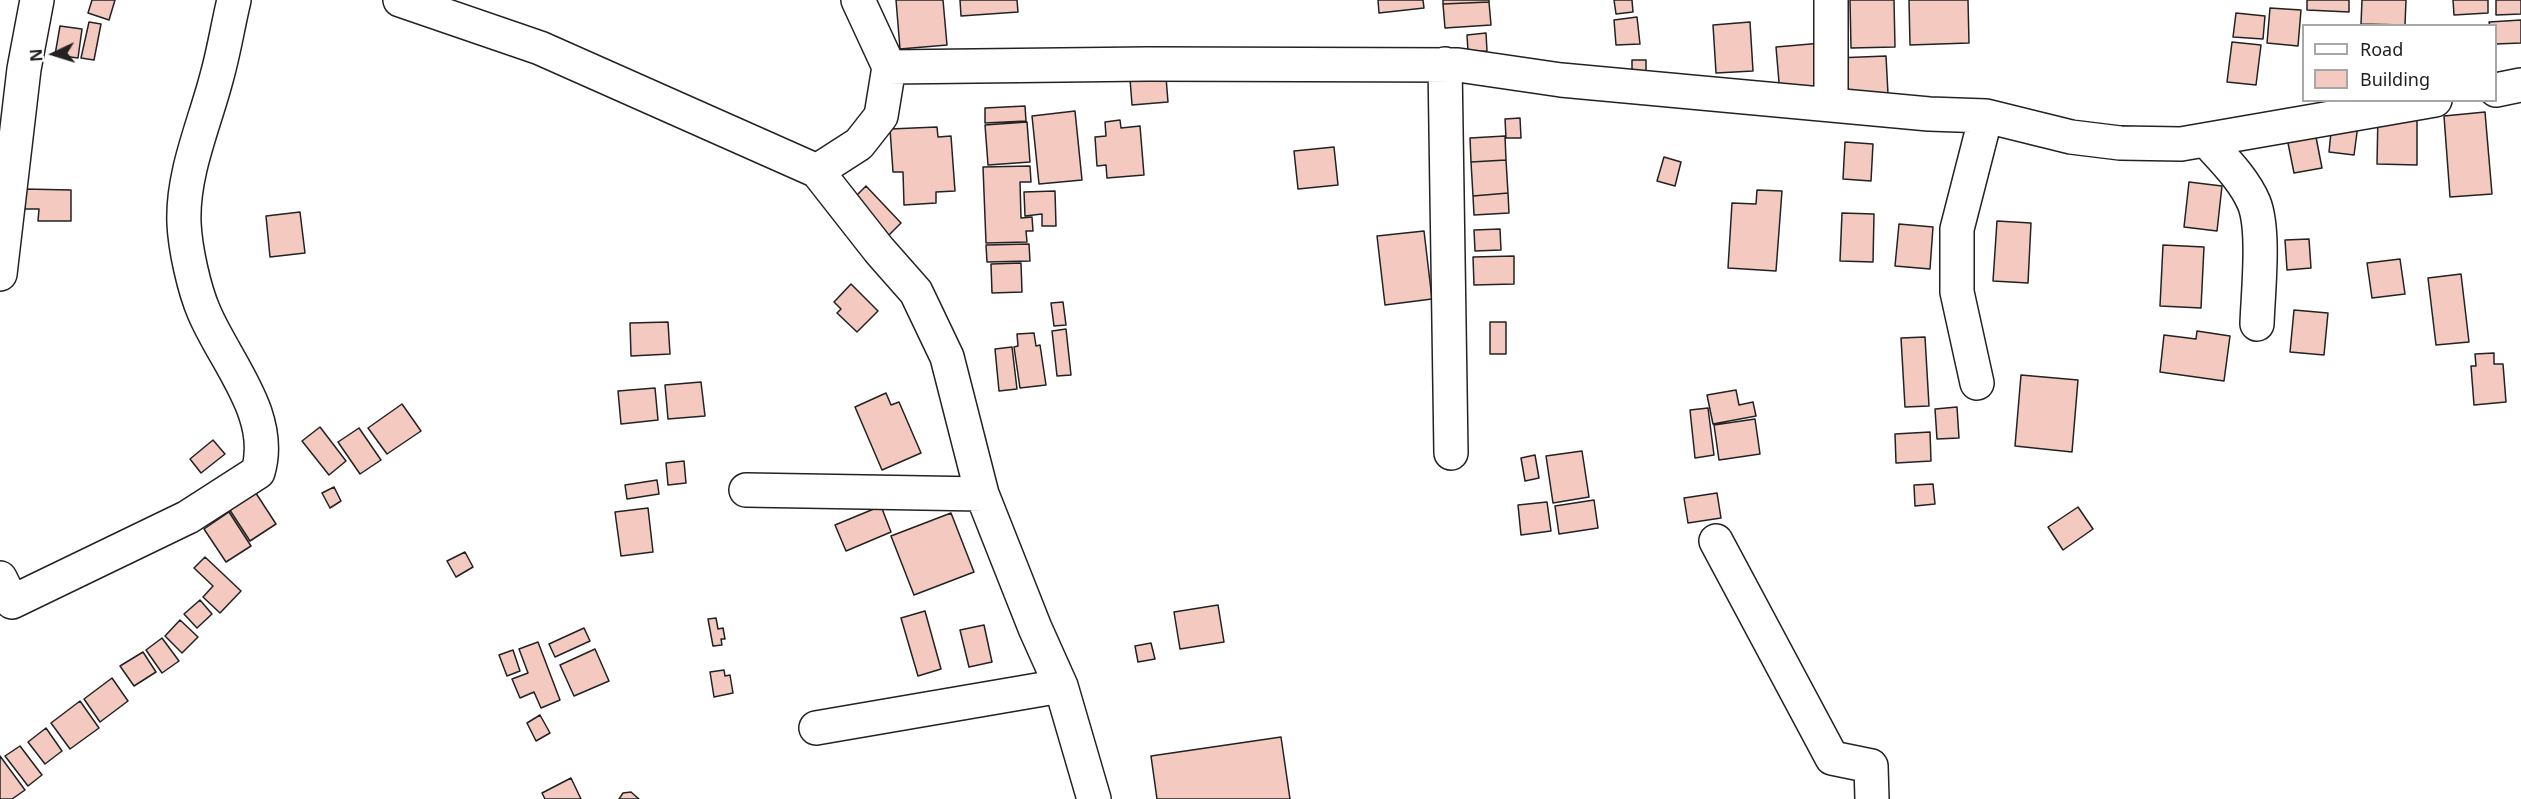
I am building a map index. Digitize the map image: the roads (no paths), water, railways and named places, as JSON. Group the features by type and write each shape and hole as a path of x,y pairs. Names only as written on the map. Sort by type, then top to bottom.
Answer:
{"street":[{"path":"0,274 12,69 37,0"},
{"path":"0,578 12,602 188,517 258,472 262,456 253,404 203,311 190,264 184,223 188,186 218,75 234,0"},
{"path":"400,0 540,48 817,171 879,250 916,292 947,357 982,494 1035,628 1061,686 1094,799"},
{"path":"817,171 859,144 881,116 889,67 858,0"},
{"path":"1831,0 1831,105"},
{"path":"889,67 1445,64 1561,80 1929,114 1986,116 2071,137 2120,143 2181,144 2424,102"},
{"path":"1445,64 1451,453"},
{"path":"2497,90 2521,85"},
{"path":"1977,383 1957,292 1958,229 1986,116"},
{"path":"2206,140 2234,172 2254,204 2259,236 2257,324"},
{"path":"746,490 982,494"},
{"path":"1716,541 1832,758 1871,766 1872,799"},
{"path":"816,728 1061,686"}]}
